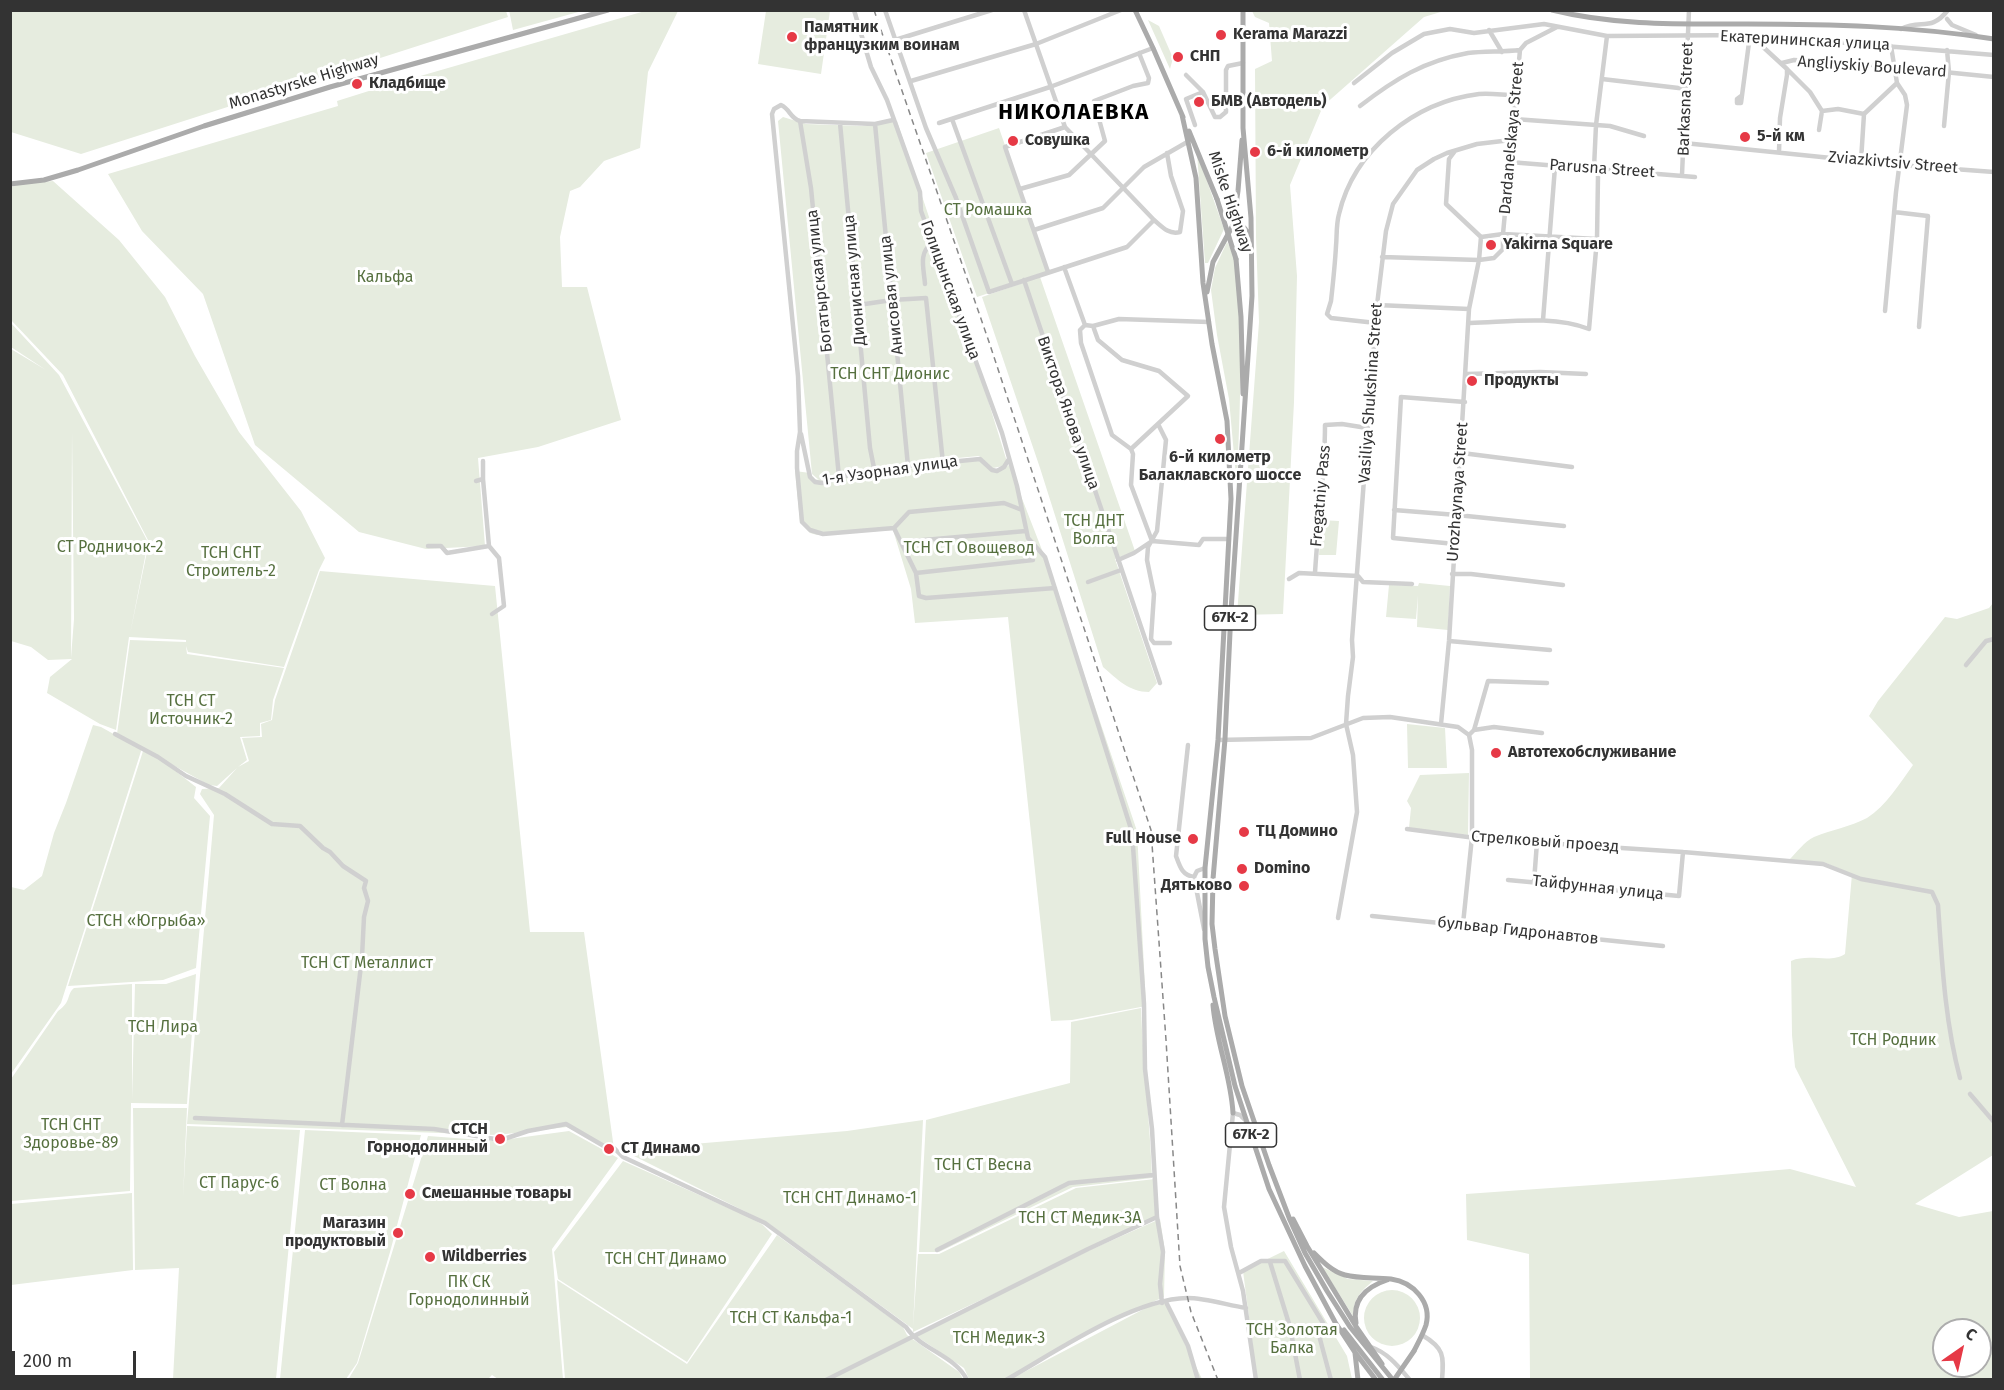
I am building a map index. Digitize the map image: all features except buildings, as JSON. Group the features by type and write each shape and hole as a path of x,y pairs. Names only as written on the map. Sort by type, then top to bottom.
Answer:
{"main road":[{"name":"Monastyrske Highway","path":"10,184 44,180 330,87 608,10"},
{"name":"Miske Highway","path":"1135,10 1154,48 1217,199 1236,259 1241,317 1244,416"},
{"path":"1207,306 1207,289 1213,262 1233,225 1238,191 1243,128 1243,10"},
{"path":"1552,10 1607,20 1688,24 1806,24 1901,29 1994,39"},
{"name":"67К-2","path":"1182,116 1189,141 1198,194 1202,268 1227,421 1231,499 1218,740 1205,868 1204,929 1214,998 1235,1086 1269,1189 1324,1301 1383,1380"},
{"path":"1243,128 1251,218 1252,316 1244,416"},
{"path":"1233,225 1238,224 1247,231 1251,247"},
{"name":"67К-2","path":"1244,416 1225,740 1213,879 1212,924 1225,1016 1242,1086 1282,1199 1305,1253 1350,1327 1394,1380"},
{"path":"1205,868 1209,870 1213,879"},
{"path":"1214,998 1215,1028 1226,1071 1233,1113"},
{"path":"1282,1199 1307,1246 1357,1328 1388,1373"},
{"path":"1307,1246 1322,1261 1342,1275 1405,1282 1423,1300 1427,1312 1426,1324 1414,1351 1394,1380"},
{"path":"1357,1328 1354,1313 1360,1296 1374,1286 1391,1279"},
{"path":"1324,1301 1354,1351 1376,1380"},
{"path":"1354,1351 1358,1366 1358,1380"}],"street":[{"name":"Голицынская улица","path":"854,10 871,67 887,100 892,120 920,192 921,211 932,243 1002,433 1028,538 1045,557 1055,588"},
{"path":"885,10 926,128 956,198 989,292 1127,247 1154,220"},
{"path":"895,40 992,10"},
{"path":"1024,10 1065,127 1154,220 1170,232 1180,232 1183,211 1171,176 1167,153"},
{"path":"911,81 1036,44 1121,10"},
{"name":"Barkasna Street","path":"1683,175 1689,10"},
{"path":"1943,33 1947,11"},
{"path":"1901,29 1910,24 1932,25 1945,18"},
{"path":"1945,18 1961,30 1984,37"},
{"name":"Екатерининская улица","path":"1354,83 1392,53 1424,34 1450,29 1474,33 1544,24 1606,36 1750,35 1947,50 1994,56"},
{"name":"Dardanelskaya Street","path":"1503,234 1520,50 1526,43 1557,27"},
{"path":"1489,30 1502,52"},
{"path":"1741,96 1750,35"},
{"name":"Angliyskiy Boulevard","path":"1750,35 1782,63 1794,60 1994,76"},
{"path":"1470,323 1543,320 1573,323 1589,329 1597,239 1598,176 1594,168 1596,125 1606,36"},
{"path":"1885,311 1907,105 1905,95 1897,83 1891,46"},
{"path":"939,123 1050,87 1154,48"},
{"path":"1360,106 1387,85 1418,67 1469,53 1520,50"},
{"path":"1944,126 1949,72 1947,50"},
{"path":"1020,189 1069,175 1106,139 1094,101 1133,86 1148,83 1149,78 1139,53"},
{"path":"1186,75 1203,92 1215,117 1224,115 1226,112 1226,70 1228,66 1244,63"},
{"path":"1782,63 1810,92 1821,111 1819,130"},
{"path":"1779,152 1780,118 1787,69"},
{"path":"1602,79 1687,89"},
{"path":"1861,161 1864,114 1897,83"},
{"path":"1196,125 1186,99 1203,92"},
{"path":"1376,323 1331,318 1328,314 1332,301 1338,216 1347,189 1364,160 1373,148 1394,129 1424,110 1445,102 1479,94 1515,95"},
{"path":"892,120 875,124 801,121 792,117 784,106 776,107 773,111 798,376 800,432 797,468 802,522 810,530 824,534 894,528 909,512 1004,503 1022,510"},
{"path":"1821,111 1838,109 1864,114"},
{"path":"952,119 1012,284"},
{"path":"1514,119 1596,125 1618,128 1644,136"},
{"name":"Богатырская улица","path":"801,121 811,188 839,477"},
{"name":"Дионисная улица","path":"840,123 874,473"},
{"name":"Анисовая улица","path":"875,124 908,466"},
{"path":"1048,272 1005,147 1065,127"},
{"name":"Vasiliya Shukshina Street","path":"1338,918 1357,812 1353,756 1346,723 1347,696 1352,677 1352,640 1367,428 1371,408 1377,305 1386,231 1393,204 1417,170 1434,159 1455,150 1490,141 1510,140"},
{"path":"1034,230 1102,208 1144,166 1189,141"},
{"name":"Zviazkivtsiv Street","path":"1684,143 1994,172"},
{"path":"1455,150 1449,159 1446,204 1481,237"},
{"name":"Parusna Street","path":"1509,162 1695,177"},
{"path":"1543,320 1555,166"},
{"path":"1894,212 1928,216 1918,327"},
{"path":"1481,237 1503,234 1597,239"},
{"path":"1382,257 1479,260 1494,258 1502,252 1503,234"},
{"path":"1479,260 1481,237"},
{"path":"925,284 923,253 932,243"},
{"name":"Urozhaynaya Street","path":"1441,724 1462,453 1469,309 1479,260"},
{"path":"1064,267 1085,325"},
{"name":"Виктора Янова улица","path":"1024,280 1160,682"},
{"path":"857,303 926,297 943,463"},
{"path":"1377,305 1469,309"},
{"path":"1085,325 1093,326 1119,319 1209,322"},
{"path":"1085,325 1080,330 1081,343 1112,435 1131,449 1133,454 1132,490 1152,541"},
{"path":"1093,326 1098,340 1122,360 1159,371 1188,396 1131,449"},
{"path":"1467,374 1540,372 1586,374"},
{"path":"1455,544 1393,538 1401,397 1465,402"},
{"path":"1158,424 1166,440 1157,531 1148,547 1147,560 1154,594 1151,642 1170,643"},
{"name":"Fregatniy Pass","path":"1315,573 1324,481 1326,424 1367,428"},
{"name":"1-я Узорная улица","path":"800,432 810,477 815,482 822,483 848,475 890,473 908,466 980,459 992,470 997,471 1004,467 1009,459"},
{"path":"1462,453 1572,467"},
{"path":"483,461 489,546 498,558 504,606 492,614"},
{"path":"476,481 483,478"},
{"path":"1394,510 1564,526"},
{"path":"894,528 916,573 919,596 926,598 1055,588 1132,832 1144,1004 1144,1069 1152,1129 1157,1217 1163,1252 1161,1284 1164,1302 1188,1346 1198,1380"},
{"path":"901,542 1026,531"},
{"path":"1118,560 1152,541 1199,545 1203,539 1229,538"},
{"path":"428,546 441,546 447,553 489,546"},
{"path":"916,573 1033,560"},
{"path":"1088,582 1121,570"},
{"path":"1289,579 1299,573 1315,573 1358,576 1363,582 1412,585"},
{"path":"1452,574 1471,574 1563,585"},
{"path":"1966,665 1986,641 1994,639"},
{"path":"1449,641 1551,650"},
{"path":"1469,735 1474,730 1488,681 1546,683"},
{"path":"1218,740 1311,738 1363,718 1390,717 1458,727 1469,735 1472,750 1472,837 1463,924"},
{"path":"1474,730 1494,728 1542,733"},
{"path":"115,734 158,757 186,776 225,794 272,824 300,826 344,866 366,881 364,888 368,901 364,917 362,957 342,1125"},
{"path":"1188,745 1176,856 1180,869 1187,876 1194,877"},
{"name":"Стрелковый проезд","path":"1407,830 1823,864 1862,879 1932,892 1938,905 1949,1022 1960,1078"},
{"path":"1534,882 1537,842"},
{"name":"Тайфунная улица","path":"1508,880 1679,896 1683,852"},
{"path":"1204,929 1194,877 1197,871 1205,868"},
{"name":"бульвар Гидронавтов","path":"1372,916 1664,946"},
{"path":"1970,1094 1994,1122"},
{"path":"1247,1122 1240,1115 1233,1113 1224,1207 1246,1308 1256,1380"},
{"path":"195,1118 435,1129 501,1140 528,1131 566,1124 609,1149 614,1148 623,1157 649,1170 765,1223 906,1327 912,1336 962,1370 967,1380"},
{"path":"937,1250 1069,1183 1153,1175"},
{"path":"826,1380 1157,1217"},
{"path":"1239,1274 1254,1263 1285,1261 1323,1323 1320,1339 1331,1380"},
{"path":"1270,1262 1290,1327 1300,1380"},
{"path":"1006,1380 1118,1317 1164,1302 1195,1299 1246,1308"},
{"path":"1422,1335 1436,1344 1441,1351 1442,1380"},
{"path":"1371,1347 1389,1357 1410,1380"}],"green space":[{"path":"509,10 582,10 582,11 513,30"},
{"path":"11,11 506,11 508,17 81,154 11,132"},
{"name":"Кальфа","path":"645,11 678,11 648,72 640,148 604,161 580,187 570,191 560,237 562,287 587,287 621,420 538,447 478,458 485,546 426,549 359,532 255,445 203,294 142,231 108,174 338,106 337,101 372,90"},
{"path":"766,11 830,11 821,74 758,64"},
{"path":"1252,11 1444,11 1424,17 1323,106 1290,185 1297,276 1294,402 1283,614 1237,615 1259,322 1255,69 1272,61 1269,23 1255,17"},
{"path":"1148,20 1159,26 1173,58 1170,69"},
{"path":"783,117 806,124 863,126 897,121 962,316 1008,465 993,468 999,472 1009,465 1042,550 1137,831 1146,1006 1072,1020 1051,1021 1008,617 915,623 911,589 893,530 817,535 810,533 800,522 795,471 810,473 819,480 812,474 778,121","holes":["979,456 992,467 979,458 856,477 914,462"]},
{"name":"СТ Ромашка","path":"999,128 1049,273 977,297 926,153"},
{"path":"1197,153 1224,229 1208,263 1205,263"},
{"path":"53,181 119,240 165,297 195,356 239,432 301,511 325,558 319,570 284,667 188,652 186,646 187,654 284,668 273,700 271,720 260,723 260,736 240,737 247,760 238,767 249,761 242,738 262,737 261,724 272,720 275,700 320,571 495,586 530,932 584,932 614,1149 567,1127 497,1135 187,1124 214,815 200,794 202,789 219,788 237,768 217,786 209,785 142,748 61,1003 11,1074 11,887 24,890 42,876 54,833 93,725 128,742 117,734 130,640 186,642 186,640 129,637 116,730 100,724 47,693 50,677 72,659 48,660 31,647 11,641 11,349 46,370 11,347 11,323 59,375 148,542 130,634 149,542 63,375 11,320 11,187","holes":["72,430 74,619 71,658"]},
{"path":"1227,242 1234,259 1240,321 1237,488 1229,399 1211,290 1215,268"},
{"name":"ТСН ДНТ Волга","path":"1040,277 1135,551 1115,559 1157,683 1149,692 1129,687 1103,667 1040,468 982,297"},
{"path":"1321,520 1339,521 1336,555 1319,555"},
{"path":"1419,583 1450,586 1448,630 1417,627 1418,595 1416,619 1386,617 1389,585 1418,586"},
{"name":"ТСН Родник","path":"1993,603 1993,1155 1915,1204 1959,1217 1993,1211 1993,1379 1530,1379 1529,1254 1467,1240 1466,1194 1790,1169 1856,1187 1795,1067 1791,961 1805,958 1833,958 1845,954 1852,874 1826,863 1789,860 1814,837 1854,824 1874,813 1892,794 1913,765 1869,716 1878,701 1945,617 1957,619 1989,608"},
{"path":"1407,724 1445,728 1447,768 1408,768"},
{"name":"СТСН «Югрыба»","path":"143,751 160,759 196,787 194,798 210,816 196,968 163,980 68,986"},
{"path":"1469,773 1468,835 1409,828 1411,808 1407,801 1420,775"},
{"name":"ТСН СНТ Здоровье-89","path":"196,974 187,1104 131,1103 130,1191 11,1201 11,1079 74,988 132,984 132,1100 135,984 166,984"},
{"name":"ТСН СТ Весна","path":"1141,1008 1152,1178 1073,1187 939,1252 919,1252 926,1120 1070,1083 1071,1022"},
{"name":"СТ Парус-6","path":"133,1108 187,1108 183,1198 187,1126 300,1130 276,1379 173,1379 179,1268 135,1270"},
{"name":"ТСН СНТ Динамо-1","path":"923,1120 913,1327 918,1254 939,1254 1076,1188 1155,1179 1159,1216 913,1332 913,1329 768,1223 622,1150 847,1131"},
{"name":"СТ Волна","path":"305,1130 421,1135 357,1363 346,1379 280,1379"},
{"name":"ПК СК Горнодолинный","path":"569,1131 618,1158 552,1249 563,1379 498,1379 492,1375 487,1380 348,1380 358,1363 428,1136 495,1141"},
{"name":"ТСН СНТ Динамо","path":"623,1161 751,1218 772,1234 687,1362 558,1279 554,1252"},
{"path":"132,1193 133,1270 11,1285 11,1204"},
{"name":"ТСН Медик-3","path":"1160,1219 1165,1251 1164,1297 1118,1317 1006,1379 969,1379 964,1368 916,1336 1090,1250"},
{"name":"ТСН СТ Кальфа-1","path":"777,1235 903,1327 907,1335 959,1372 963,1379 565,1379 557,1280 687,1364"},
{"name":"ТСН Золотая Балка","path":"1284,1251 1347,1356 1352,1379 1257,1379 1243,1271"},
{"path":"1322,1267 1348,1279 1373,1281 1358,1296 1353,1316"},
{"path":"1392,1290 1407,1295 1415,1303 1420,1318 1415,1333 1407,1341 1392,1346 1377,1341 1369,1333 1364,1318 1369,1303 1377,1295"},
{"name":"ТСН Золотая Балка","path":"1163,1299 1202,1379 1009,1380"}],"railway":[{"path":"874,10 988,339 1151,830 1180,1266 1191,1312 1218,1380"}],"place":[{"name":"Kerama Marazzi","path":"1221,35"},
{"name":"Памятник французким воинам","path":"792,37"},
{"name":"СНП","path":"1178,57"},
{"name":"Кладбище","path":"357,84"},
{"name":"БМВ (Автодель)","path":"1199,102"},
{"name":"5-й км","path":"1745,137"},
{"name":"Совушка","path":"1013,141"},
{"name":"6-й километр","path":"1255,152"},
{"name":"Yakirna Square","path":"1491,245"},
{"name":"Продукты","path":"1472,381"},
{"name":"6-й километр Балаклавского шоccе","path":"1220,439"},
{"name":"Автотехобслуживание","path":"1496,753"},
{"name":"ТЦ Домино","path":"1244,832"},
{"name":"Full House","path":"1193,839"},
{"name":"Domino","path":"1242,869"},
{"name":"Дятьково","path":"1244,886"},
{"name":"СТСН Горнодолинный","path":"500,1139"},
{"name":"СТ Динамо","path":"609,1149"},
{"name":"Смешанные товары","path":"410,1194"},
{"name":"Магазин продуктовый","path":"398,1233"},
{"name":"Wildberries","path":"430,1257"}],"district":[{"name":"НИКОЛАЕВКА","path":"1074,113"}],"park label":[{"name":"ТСН СНТ Дионис","path":"890,375"},
{"name":"СТ Родничок-2","path":"110,548"},
{"name":"ТСН СТ Овощевод","path":"969,549"},
{"name":"ТСН СНТ Строитель-2","path":"231,563"},
{"name":"ТСН СТ Источник-2","path":"191,711"},
{"name":"ТСН СТ Металлист","path":"367,964"},
{"name":"ТСН Лира","path":"163,1028"},
{"name":"ТСН СТ Медик-3А","path":"1080,1219"}]}
